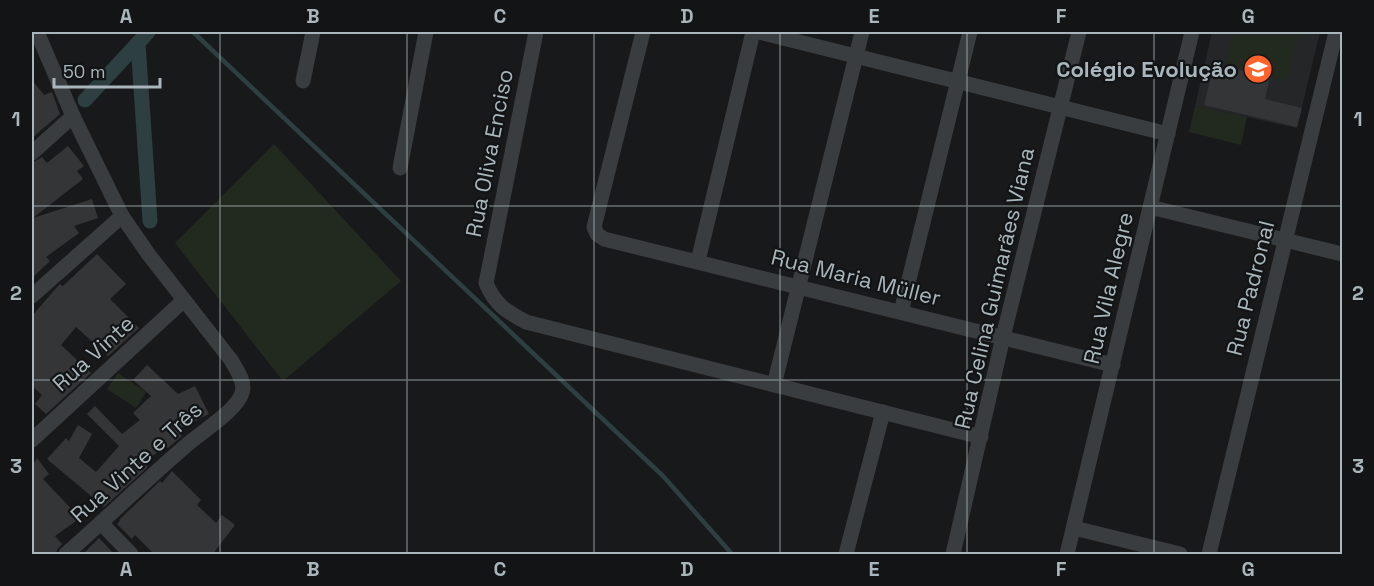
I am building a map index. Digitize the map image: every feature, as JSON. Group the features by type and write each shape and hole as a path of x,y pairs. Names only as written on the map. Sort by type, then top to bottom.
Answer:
{"street":[{"path":"37,32 73,116 122,216 184,300"},
{"path":"303,81 313,32"},
{"path":"400,168 426,32"},
{"name":"Rua Oliva Enciso","path":"536,32 486,283 493,299 508,313 526,322 774,385"},
{"name":"Rua Maria Müller","path":"644,32 594,227 597,234 604,239 1113,365"},
{"path":"698,261 753,32"},
{"path":"759,32 1168,134"},
{"path":"862,32 774,385 981,437"},
{"path":"901,312 970,32"},
{"name":"Rua Celina Guimarães Viana","path":"953,555 1003,338 1079,32"},
{"name":"Rua Vila Alegre","path":"1067,555 1192,32"},
{"name":"Rua Padronal","path":"1209,555 1336,32"},
{"path":"32,153 73,116"},
{"path":"1150,207 1342,254"},
{"path":"32,296 122,216"},
{"name":"Rua Vinte e Três","path":"66,555 187,444 236,404 242,395 244,388 241,378 231,360 184,300"},
{"name":"Rua Vinte","path":"32,440 184,300"},
{"path":"846,555 883,412"},
{"path":"101,523 131,555"},
{"path":"1074,528 1180,555"}],"shaded area":[{"name":"Colégio Evolução","path":"1212,32 1320,32 1297,128 1195,106"},
{"path":"1233,32 1298,32 1286,80 1225,65"},
{"path":"1195,106 1247,117 1241,145 1189,132"},
{"path":"274,144 401,281 283,381 175,243"},
{"path":"118,373 146,392 136,408 107,389"}],"building":[{"path":"1214,64 1270,77 1265,99 1302,108 1297,127 1204,105"},
{"path":"32,80 44,95 52,92 60,114 32,138"},
{"path":"68,146 84,166 77,171 83,179 33,218 92,199 98,218 74,226 79,233 46,257 50,261 32,278 32,163 42,157 47,163"},
{"path":"97,254 126,284 110,299 139,328 108,356 76,327 61,345 91,373 46,414 35,404 42,395 32,386 32,316 60,284 63,286"},
{"path":"147,365 178,394 195,386 209,414 177,430 182,436 144,463 148,467 104,507 47,459 66,438 69,441 78,425 92,434 79,458 96,472 119,446 87,414 95,406 122,434 140,420 133,413 151,396 133,380"},
{"path":"37,458 49,474 43,479 80,518 55,536 62,544 56,555 32,555 32,466"},
{"path":"172,471 201,500 197,505 216,523 222,515 235,525 212,555 155,555 135,535 132,539 117,524"},
{"path":"99,538 115,555 82,555"}],"waterway":[{"path":"148,32 138,43 150,221"},
{"path":"193,32 663,476 732,554"},
{"path":"85,100 138,43"}],"place":[{"name":"Colégio Evolução","path":"1258,69"}]}
